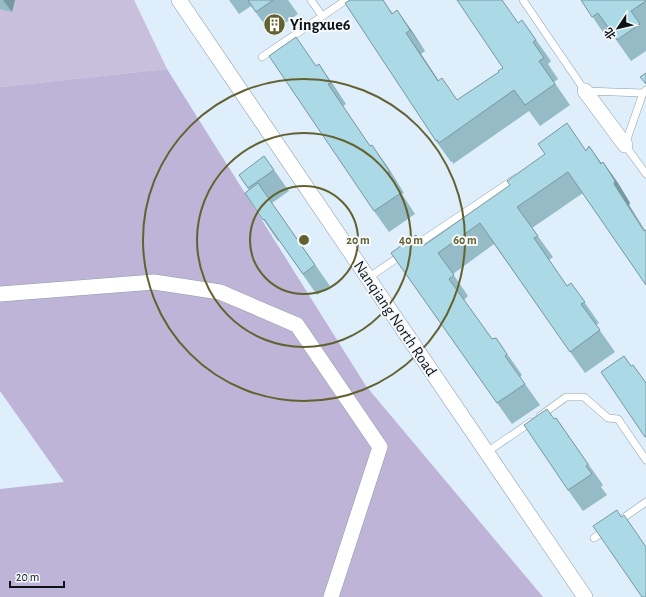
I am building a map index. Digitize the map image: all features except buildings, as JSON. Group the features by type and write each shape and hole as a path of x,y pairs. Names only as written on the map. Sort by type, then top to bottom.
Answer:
{"street":[{"name":"Nanqiang North Road","path":"179,0 585,597"},
{"path":"585,92 626,145"},
{"path":"0,294 154,282 220,292 296,325 380,447 331,597"}],"lane":[{"path":"311,0 322,16"},
{"path":"262,57 346,0"},
{"path":"523,0 585,92 644,91 626,145 646,174"},
{"path":"368,278 520,176"},
{"path":"487,452 566,397 584,397 608,418 618,419 646,460"},
{"path":"594,538 646,502"}],"shaded area":[{"path":"0,0 134,0 167,69 0,87"},
{"path":"167,69 366,386 543,597 0,597 0,489 64,482 0,391 0,87"}],"place":[{"name":"Yingxue6","path":"274,24"}]}
